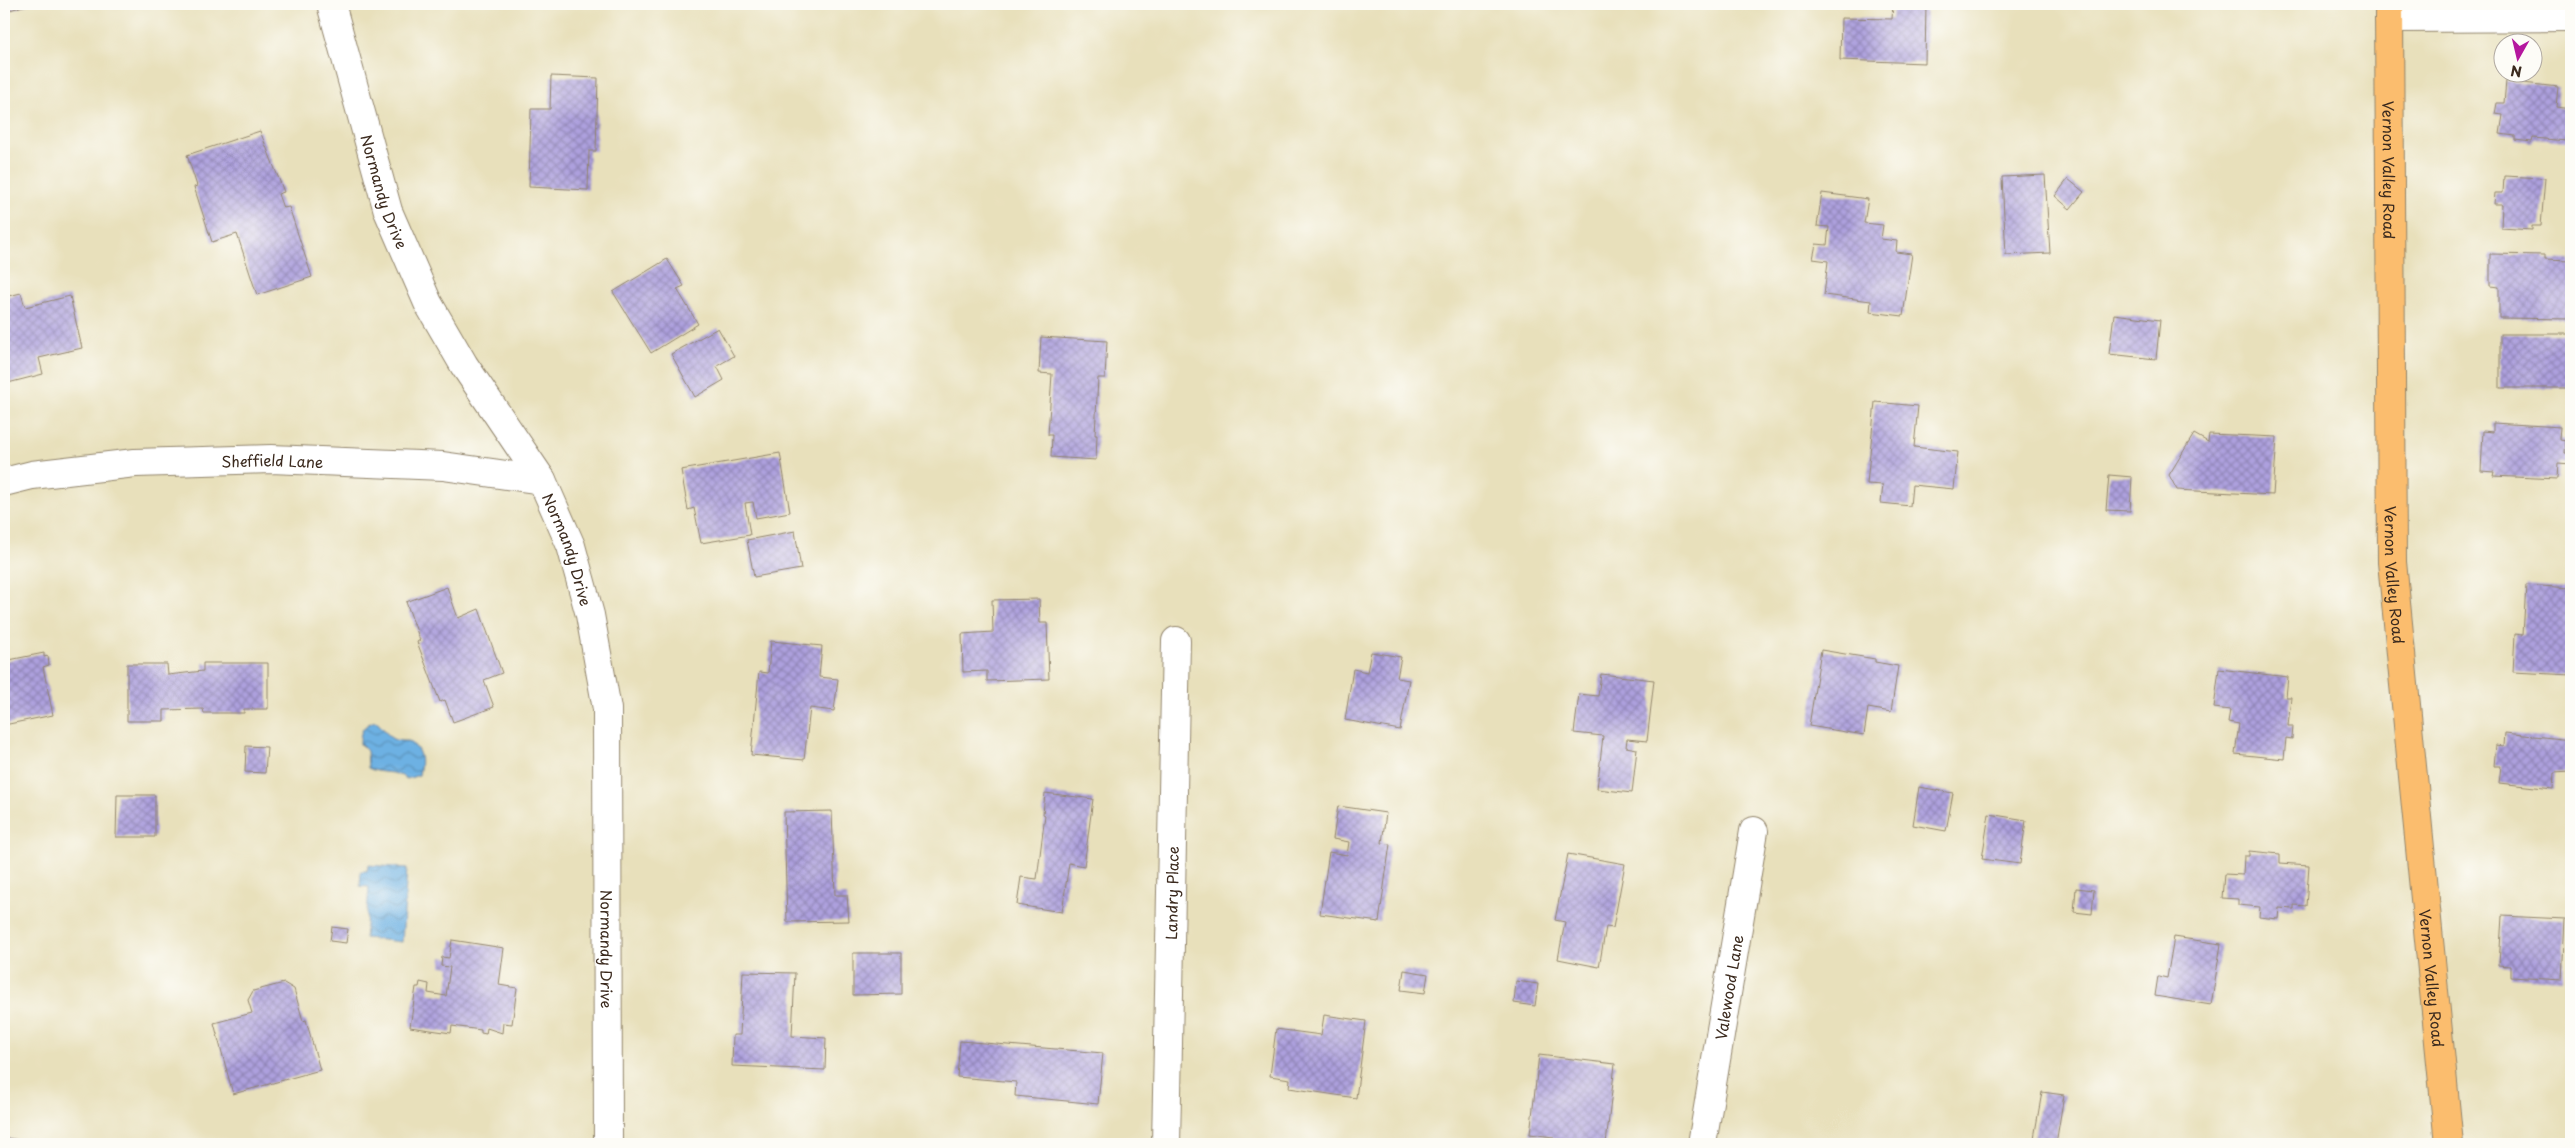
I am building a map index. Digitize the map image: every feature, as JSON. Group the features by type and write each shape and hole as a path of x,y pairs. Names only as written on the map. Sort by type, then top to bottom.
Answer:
{"main road":[{"name":"Vernon Valley Road","path":"2389,11 2392,562 2449,1144"}],"street":[{"name":"Normandy Drive","path":"331,4 388,211 428,304 464,365 542,480 573,554 590,615 607,709 608,1144"},
{"path":"2389,11 2571,17"},
{"name":"Sheffield Lane","path":"4,482 32,475 135,462 271,459 443,466 542,480"},
{"name":"Landry Place","path":"1166,1144 1176,641"},
{"name":"Valewood Lane","path":"1702,1144 1754,831"}],"water":[{"path":"375,721 392,738 409,741 416,748 421,760 419,775 407,779 397,774 368,768 367,751 360,744 361,736 365,727"},
{"path":"368,865 407,868 402,942 365,938 369,887 360,886 361,871 367,871"}],"building":[{"path":"4,4 29,4 4,12"},
{"path":"1893,4 1926,4 1925,63 1840,60 1841,18 1892,19"},
{"path":"551,76 598,78 596,151 589,151 588,190 529,187 531,109 550,109"},
{"path":"2506,82 2558,87 2556,107 2571,109 2567,141 2533,138 2532,142 2515,140 2515,136 2500,134 2503,115 2495,114 2497,103 2504,103"},
{"path":"260,131 284,192 278,194 283,208 289,207 312,277 257,295 237,234 212,242 194,187 197,186 187,155"},
{"path":"2045,175 2050,253 2006,255 2002,177"},
{"path":"2504,176 2545,178 2541,226 2532,226 2532,230 2501,228 2502,204 2494,204 2495,193 2503,193"},
{"path":"2068,179 2084,192 2070,209 2055,196"},
{"path":"1822,193 1868,199 1864,223 1883,225 1881,239 1897,241 1896,252 1912,254 1903,316 1870,312 1871,301 1824,295 1828,261 1813,259 1816,244 1827,245 1829,227 1817,226"},
{"path":"2490,254 2545,255 2545,259 2571,260 2571,319 2499,318 2499,287 2490,286"},
{"path":"667,259 684,286 677,289 698,324 651,353 613,292"},
{"path":"21,293 25,307 70,296 82,348 39,358 43,374 4,384 4,297"},
{"path":"2114,314 2160,320 2156,359 2109,354"},
{"path":"718,328 734,356 717,366 724,380 695,397 671,354"},
{"path":"2500,334 2571,334 2571,388 2500,388"},
{"path":"1041,337 1107,341 1105,378 1098,378 1095,435 1097,435 1096,460 1051,457 1052,435 1048,435 1052,374 1039,373"},
{"path":"1875,402 1918,406 1914,447 1958,452 1954,489 1912,485 1910,506 1881,503 1883,485 1867,484"},
{"path":"2493,423 2561,427 2560,440 2566,441 2565,453 2571,453 2571,464 2558,463 2557,479 2493,476 2494,472 2481,471 2483,431 2493,432"},
{"path":"2194,434 2208,442 2209,434 2277,437 2273,495 2177,490 2169,475"},
{"path":"780,453 790,512 756,518 753,502 745,503 750,535 701,543 694,508 688,510 681,470"},
{"path":"2109,475 2132,477 2130,511 2106,510"},
{"path":"795,531 801,569 754,577 747,540"},
{"path":"2526,585 2571,588 2571,675 2513,672 2515,634 2523,635"},
{"path":"447,587 458,618 479,609 502,673 484,680 494,707 453,722 445,700 440,702 417,642 420,640 406,602"},
{"path":"1039,599 1040,623 1047,623 1049,679 987,681 987,671 963,672 962,634 993,632 992,600"},
{"path":"771,641 822,646 819,677 838,679 834,711 810,708 804,760 751,755 759,672 768,673"},
{"path":"1821,650 1875,659 1875,662 1898,666 1891,712 1868,708 1864,735 1809,726"},
{"path":"1371,652 1401,657 1397,678 1409,680 1400,730 1345,720 1353,669 1367,672"},
{"path":"44,653 44,657 48,656 49,665 43,667 53,715 4,725 4,661"},
{"path":"203,663 268,663 268,709 244,709 244,713 204,713 203,709 164,710 164,721 127,721 127,664 167,664 168,675 203,671"},
{"path":"2219,669 2288,677 2286,697 2291,697 2288,726 2293,726 2292,739 2286,738 2284,759 2235,754 2239,724 2228,722 2230,710 2214,708"},
{"path":"1601,674 1654,680 1647,741 1627,739 1626,747 1637,749 1632,793 1597,789 1603,736 1574,733 1579,694 1598,696"},
{"path":"2505,733 2571,740 2571,772 2554,773 2553,789 2499,783 2501,766 2494,766 2496,745 2504,746"},
{"path":"246,746 267,747 265,773 245,772"},
{"path":"1919,787 1953,793 1946,831 1913,825"},
{"path":"1045,793 1093,799 1084,866 1069,863 1062,912 1017,905 1021,877 1037,879 1045,815 1043,814"},
{"path":"117,795 155,795 155,837 116,837"},
{"path":"1338,806 1386,813 1382,843 1390,844 1379,922 1320,914 1329,852 1347,855 1349,842 1333,839"},
{"path":"832,811 835,895 847,895 849,921 787,922 784,812"},
{"path":"1989,814 2026,820 2020,864 1982,859"},
{"path":"2249,851 2280,854 2280,863 2309,865 2306,906 2294,905 2294,909 2279,908 2278,919 2259,917 2260,907 2238,905 2238,899 2222,898 2224,874 2243,875 2244,856 2249,856"},
{"path":"1568,854 1625,864 1613,928 1606,927 1599,967 1558,959 1565,922 1555,920"},
{"path":"2076,888 2094,890 2092,914 2074,912"},
{"path":"2502,916 2565,919 2562,980 2511,977 2511,966 2499,965"},
{"path":"332,927 348,929 346,943 330,941"},
{"path":"2174,937 2221,944 2211,1005 2155,996 2158,976 2167,978"},
{"path":"452,940 504,948 499,985 517,988 512,1024 503,1023 502,1033 487,1028 486,1034 481,1033 481,1030 452,1026 451,1033 410,1027 416,987 419,987 420,982 429,984 428,993 446,996 450,967 441,966 442,957 449,958"},
{"path":"853,953 901,953 901,994 853,995"},
{"path":"1404,970 1428,974 1425,993 1401,990"},
{"path":"743,972 795,973 792,1036 826,1038 825,1070 732,1066 733,1035 740,1035"},
{"path":"1516,981 1538,984 1535,1006 1514,1003"},
{"path":"284,983 294,989 303,1021 306,1020 320,1070 233,1094 214,1023 252,1013 248,1000 253,991"},
{"path":"1324,1015 1366,1021 1356,1098 1289,1088 1290,1079 1270,1076 1276,1029 1321,1035"},
{"path":"960,1041 1103,1053 1098,1104 1015,1096 1016,1082 957,1077"},
{"path":"1539,1055 1615,1064 1606,1144 1553,1144 1553,1137 1530,1134"},
{"path":"2042,1092 2064,1095 2056,1144 2033,1144"},
{"path":"4,1138 47,1143 47,1144 4,1144"}]}
